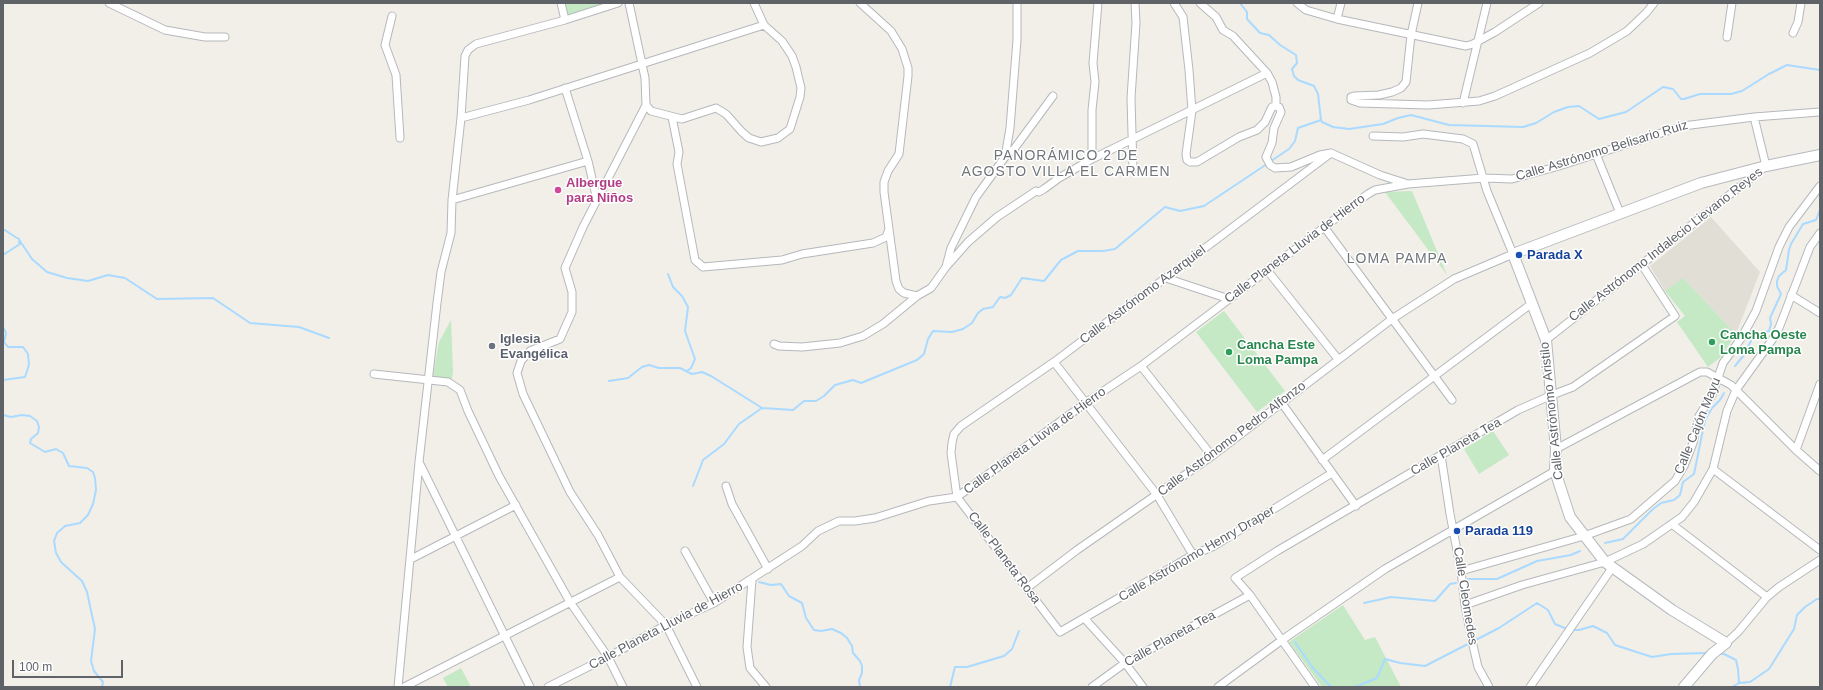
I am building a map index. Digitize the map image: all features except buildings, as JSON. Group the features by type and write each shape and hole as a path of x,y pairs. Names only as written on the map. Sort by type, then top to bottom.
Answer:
{"street":[{"path":"109,3 165,30 205,37 225,37"},
{"path":"561,3 565,20"},
{"path":"398,687 411,559 418,462 429,380 438,294 451,234 452,200 461,118 464,62 468,50 476,44 565,20 618,3"},
{"path":"629,3 645,78 646,105 597,200 565,268 572,292 572,312 560,339 530,351 521,361 517,373 523,394 570,492 598,535 620,577 666,625 697,687"},
{"path":"646,105 651,112 672,118 689,118 706,110 716,108 726,114 742,132 755,141 769,141 785,134 793,123 798,104 800,88 799,79 792,56 782,41 764,25 754,3"},
{"path":"860,3 892,31 902,49 908,68 899,154 888,171 884,182 884,192 897,285 904,293 910,296 917,296"},
{"path":"1005,157 1010,128 1017,40 1017,3"},
{"path":"1092,159 1092,110 1095,82 1093,63 1098,3"},
{"path":"1133,169 1131,78 1137,13 1135,3"},
{"path":"1174,3 1181,13 1184,23 1192,110 1186,154 1187,160 1197,162 1239,137 1257,130 1266,122 1272,107 1276,106"},
{"path":"1200,3 1216,17 1223,30 1233,36 1267,73 1274,89 1276,106 1279,107 1281,112 1274,128 1272,143 1266,158 1270,165 1275,168 1290,167 1320,155 1331,153"},
{"path":"1297,3 1306,10 1337,19 1466,46 1478,42 1540,3"},
{"path":"1337,19 1341,3"},
{"path":"1418,3 1411,35 1406,82 1401,88 1379,96 1354,96 1351,100 1360,103 1428,105 1479,101 1495,96 1590,53 1627,31 1654,3"},
{"path":"1463,103 1487,3"},
{"path":"1727,38 1732,3"},
{"path":"1793,33 1798,22 1801,3"},
{"path":"392,16 385,45 396,76 400,138"},
{"path":"1482,23 1483,29 1486,32 1489,34 1495,32"},
{"path":"461,118 529,100 764,25"},
{"path":"774,344 779,346 802,347 851,340 876,330 917,296 931,288 946,267 968,242 997,216 1036,191 1039,192 1059,178 1092,159 1267,73"},
{"path":"565,88 588,161 597,200"},
{"path":"946,267 951,248 970,207 1005,157 1014,149 1053,96"},
{"name":"Calle Astrónomo Belisario Ruiz","path":"1331,153 1380,175 1408,184 1484,178 1512,179 1537,173 1682,126 1754,117 1820,112"},
{"name":"Calle Astrónomo Indalecio Lievano Reyes","path":"1546,340 1766,166 1754,117"},
{"path":"672,118 679,152 678,164 695,260 703,267 778,261 802,254 873,243 886,237 889,229"},
{"name":"Calle Astrónomo Aristilo","path":"1373,136 1403,137 1423,134 1463,140 1473,144 1487,191 1546,340 1556,449 1555,471 1570,517 1608,565 1672,610 1726,643"},
{"name":"Calle Astrónomo Azarquiel","path":"954,434 962,426 1054,362 1331,153"},
{"path":"1596,154 1620,213"},
{"name":"Calle Astrónomo Pedro Alfonzo","path":"1027,588 1077,550 1212,456 1392,319 1454,279 1513,254 1701,183 1766,166 1820,155"},
{"path":"452,200 588,161"},
{"name":"Calle Planeta Lluvia de Hierro","path":"548,687 608,657 666,625 714,603 752,580 802,546 818,531 839,521 855,521 875,518 929,501 957,497 1087,402 1141,366 1375,190 1408,184"},
{"name":"Calle Cajón Mayu","path":"1461,571 1584,536 1631,519 1674,481 1684,466 1694,443 1699,416 1712,395 1723,364 1742,337 1756,311 1782,240 1789,227 1820,186"},
{"path":"1325,228 1452,400"},
{"name":"Calle Cajón Mayu","path":"1465,605 1522,585 1608,565 1682,518 1694,502 1713,469 1727,411 1736,390 1779,328 1810,247 1820,233"},
{"name":"Calle Planeta Tea","path":"1092,687 1124,663 1250,595 1235,578 1277,551 1518,410 1573,387 1675,316 1642,265"},
{"path":"1267,270 1338,359"},
{"path":"1166,278 1229,299"},
{"path":"1791,295 1820,313"},
{"path":"1322,460 1531,304"},
{"path":"1054,362 1087,402 1157,495 1193,556"},
{"path":"1141,366 1212,456"},
{"path":"1556,449 1700,372 1707,372 1732,385 1796,450 1820,471"},
{"path":"374,374 448,382 460,390 472,421 499,476 570,602 608,657 623,687"},
{"path":"1796,450 1820,384"},
{"path":"1281,402 1356,506"},
{"name":"Calle Planeta Rosa","path":"954,434 951,453 957,497 1060,632"},
{"name":"Calle Cleomedes","path":"1441,455 1461,571 1465,605 1478,667 1489,687"},
{"path":"418,462 530,687"},
{"path":"1713,469 1820,550"},
{"path":"1218,687 1282,640 1385,569 1555,471"},
{"name":"Calle Astrónomo Henry Draper","path":"1060,632 1193,556 1214,546 1332,473"},
{"path":"726,486 732,504 768,569"},
{"path":"411,559 516,506"},
{"path":"1673,525 1767,597"},
{"path":"685,551 714,603"},
{"path":"1684,687 1712,654 1738,632 1767,597 1779,587 1820,560"},
{"path":"1530,687 1608,565"},
{"path":"404,687 620,577"},
{"path":"752,580 747,647 750,668 766,687"},
{"path":"1250,595 1315,687"},
{"path":"1085,619 1143,687"}],"shaded area":[{"path":"1711,217 1760,272 1736,334 1684,279 1665,291 1650,266"}],"green space":[{"path":"563,3 610,3 567,15"},
{"path":"1412,191 1447,275 1385,192"},
{"path":"1683,278 1736,334 1721,357 1708,367 1677,322 1685,316 1665,291"},
{"path":"1224,311 1285,391 1257,412 1196,332"},
{"path":"451,320 453,372 452,378 442,383 433,378 433,375 439,342"},
{"path":"1493,431 1509,455 1479,474 1464,449"},
{"path":"1343,605 1365,640 1375,637 1401,687 1322,687 1289,642"},
{"path":"461,668 471,687 448,687 443,678"}],"waterway":[{"path":"1240,3 1247,12 1247,19 1260,33 1269,35 1280,45 1296,55 1297,63 1292,69 1294,76 1298,80 1314,86 1318,94 1321,120"},
{"path":"1271,161 1289,149 1295,141 1298,128 1321,120 1322,122 1333,127 1349,129 1383,124 1411,115 1449,125 1523,127 1536,123 1554,112 1568,107 1579,106 1599,119 1626,112 1663,87 1673,89 1681,99 1700,94 1731,94 1742,91 1769,74 1787,65 1820,70"},
{"path":"609,381 628,378 642,367 649,365 659,368 680,368 692,374 702,372 711,376 762,408 793,410 804,401 816,401 824,396 835,385 853,380 861,383 917,360 924,354 928,339 933,331 952,332 963,329 972,323 978,313 983,309 993,307 1000,297 1005,298 1011,295 1022,278 1044,281 1061,260 1078,251 1103,251 1115,249 1165,207 1180,211 1204,206 1267,164"},
{"path":"1735,366 1744,355 1753,337 1769,331 1771,324 1770,318 1781,294 1777,286 1777,281 1779,276 1786,270 1791,244 1803,224 1816,220 1820,210"},
{"path":"3,229 17,238"},
{"path":"18,238 32,259 47,272 67,278 88,281 108,275 125,278 157,299 213,298 250,323 299,327 329,338"},
{"path":"3,255 20,244 19,242"},
{"path":"668,274 673,287 682,296 688,307 685,331 695,359 691,368 687,371"},
{"path":"3,327 6,333 4,342 8,347 23,347 28,354 29,365 25,377 3,380"},
{"path":"1605,543 1623,539 1653,509 1661,503 1674,500 1680,495 1683,482 1694,474 1705,420 1724,393"},
{"path":"693,486 703,460 724,444 739,424 762,408"},
{"path":"3,415 11,417 22,415 30,416 37,421 39,427 38,433 31,439 30,443 45,452 56,449 63,453 69,466 87,468 93,472 96,490 93,504 88,515 80,523 65,526 57,533 54,541 56,553 61,562 82,581 87,592 95,629 91,661 94,671 103,682 102,687"},
{"path":"1468,579 1497,579 1537,561 1571,555 1580,551"},
{"path":"759,582 771,585 781,584 789,596 802,603 806,618 814,630 821,631 832,629 841,633 847,638 852,646 853,653 860,661 862,666 862,673 859,680 860,687"},
{"path":"1364,603 1391,597 1435,601 1450,584 1456,583"},
{"path":"1732,687 1739,683 1750,682 1769,669 1794,629 1797,615 1805,607 1817,599 1820,599"},
{"path":"1355,687 1377,678 1385,659 1400,663 1425,666 1499,628 1537,603 1548,610 1555,624 1567,629"},
{"path":"1571,630 1579,630 1593,626 1607,633 1615,645 1652,657 1671,654 1707,653"},
{"path":"950,687 955,667 967,667 1004,656 1012,649 1019,631"},
{"path":"1295,642 1312,667 1331,687"},
{"path":"1719,654 1724,654 1736,660 1739,683"}],"place":[{"name":"Albergue para Niños","path":"558,190"},
{"name":"Parada X","path":"1519,255"},
{"name":"Cancha Oeste Loma Pampa","path":"1712,342"},
{"name":"Iglesia Evangélica","path":"492,346"},
{"name":"Cancha Este Loma Pampa","path":"1229,352"},
{"name":"Parada 119","path":"1457,531"}],"district":[{"name":"PANORÁMICO 2 DE AGOSTO VILLA EL CARMEN","path":"1066,164"},
{"name":"LOMA PAMPA","path":"1397,259"}]}
